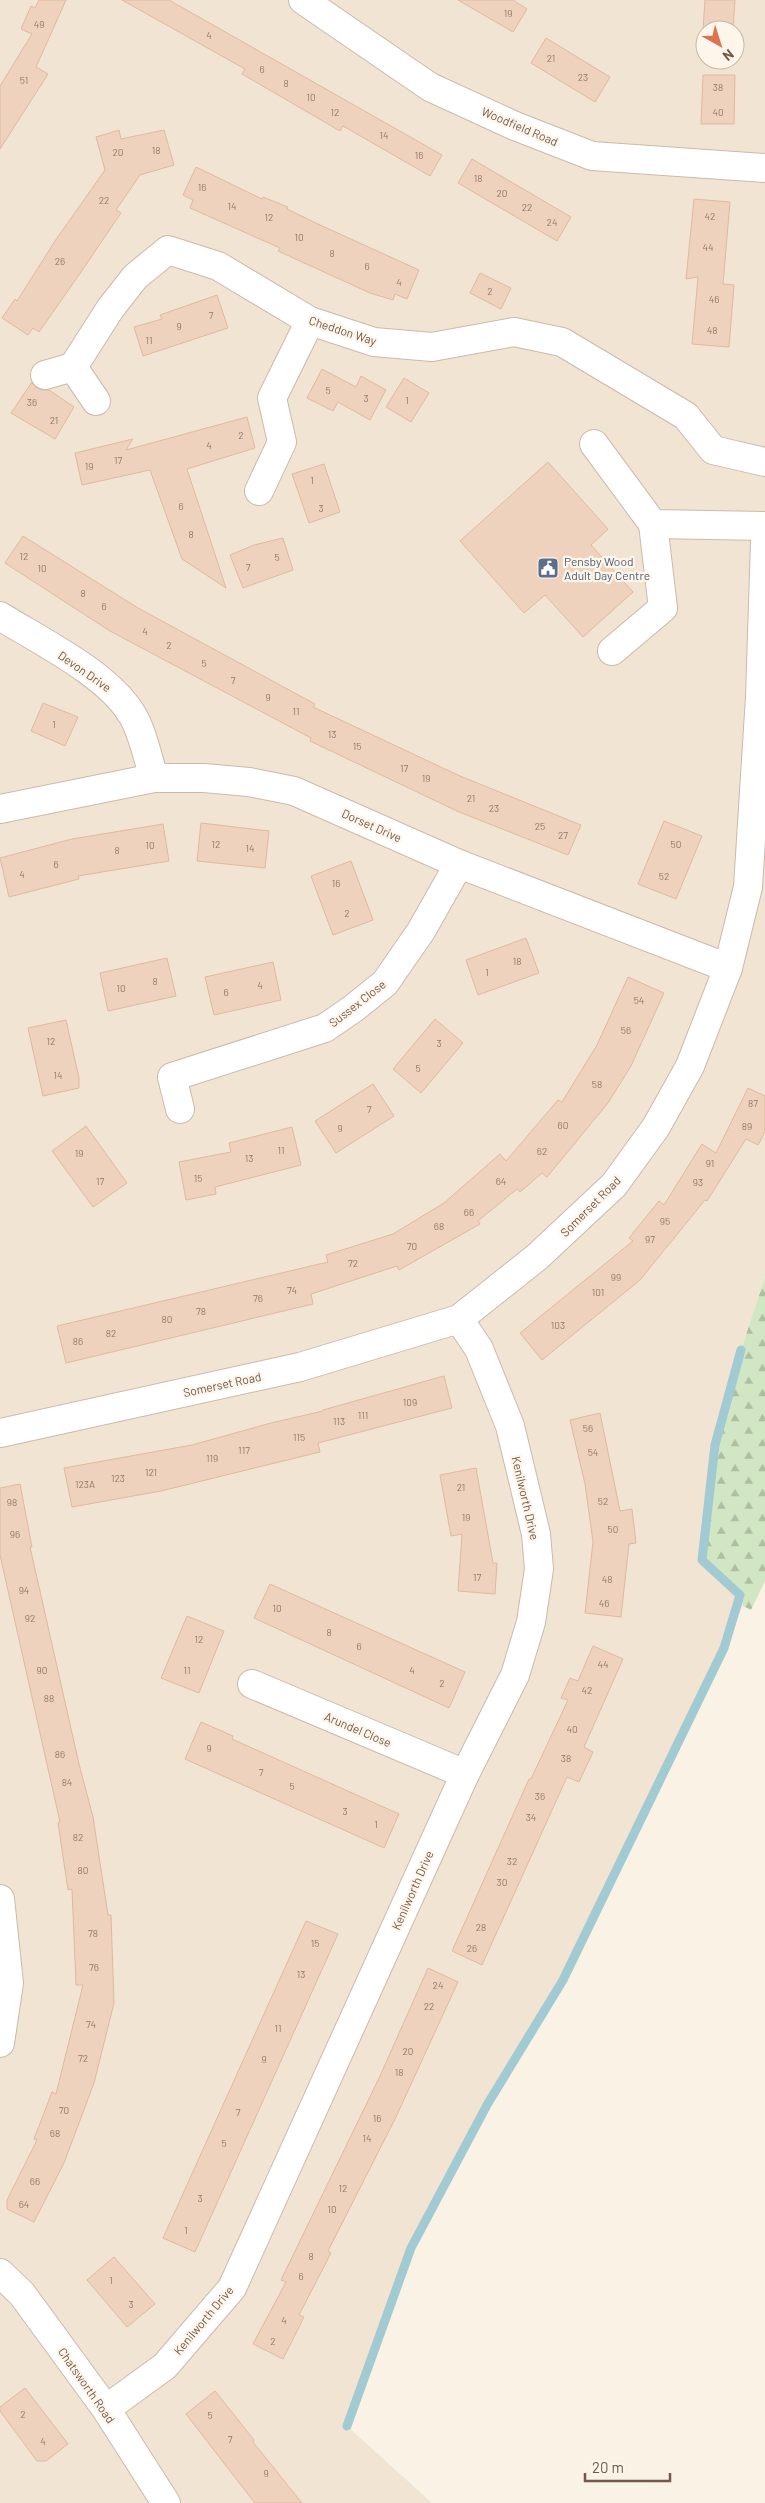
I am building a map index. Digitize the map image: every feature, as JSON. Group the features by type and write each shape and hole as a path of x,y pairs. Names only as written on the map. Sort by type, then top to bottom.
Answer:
{"street":[{"name":"Woodfield Road","path":"304,0 430,86 515,126 592,156 765,168"},
{"name":"Cheddon Way","path":"73,367 110,309 135,277 168,250 218,266 310,321 374,342 432,348 514,332 562,342 686,416 713,450 765,462"},
{"path":"259,491 282,442 272,398 310,321"},
{"path":"45,375 73,367 96,401"},
{"path":"594,444 653,524 662,608 612,651"},
{"path":"653,524 765,526"},
{"name":"Somerset Road","path":"0,1433 300,1367 459,1319 538,1257 614,1185 656,1127 690,1066 728,968 748,887 763,697 765,542"},
{"name":"Devon Drive","path":"0,616 100,679 116,693 132,714 154,778"},
{"name":"Dorset Drive","path":"0,810 154,778 204,778 249,782 294,791 459,864 728,968"},
{"name":"Sussex Close","path":"180,1109 172,1077 325,1028 385,983 421,931 459,864"},
{"name":"Kenilworth Drive","path":"106,2409 165,2366 232,2288 465,1774 515,1675 532,1622 539,1569 536,1534 510,1426 479,1349 459,1319"},
{"name":"Arundel Close","path":"252,1684 465,1774"},
{"path":"0,1900 8,1983 1,2039"},
{"name":"Chatsworth Road","path":"0,2273 22,2294 106,2409 161,2501"}],"shaded area":[{"path":"0,0 765,0 765,1277 741,1350 715,1445 702,1560 740,1595 743,1606 563,1980 487,2105 411,2248 347,2426 432,2503 0,2503"}],"green space":[{"path":"765,1277 765,1581 751,1610 743,1606 740,1595 702,1560 715,1445 741,1350"}],"building":[{"path":"39,0 66,0 36,67 48,74 0,149 0,86 32,34 21,29 31,6 35,8"},
{"path":"122,0 169,0 442,155 430,176 343,126 340,131 242,74 245,69"},
{"path":"458,0 513,0 527,9 513,32"},
{"path":"705,0 735,0 734,20 704,20"},
{"path":"546,38 610,77 595,102 531,63"},
{"path":"703,75 735,75 734,124 701,124"},
{"path":"119,130 121,139 164,130 174,165 140,175 116,210 121,213 39,332 33,328 28,335 2,318 15,299 17,301 55,241 105,170 96,137"},
{"path":"472,159 571,217 557,241 458,183"},
{"path":"196,167 262,199 263,197 288,207 287,209 320,225 419,270 407,299 395,294 393,300 370,293 278,251 280,248 190,208 193,200 183,195"},
{"path":"694,199 730,202 723,284 734,285 729,347 692,344 698,277 686,279"},
{"path":"480,273 511,288 501,309 470,293"},
{"path":"217,295 228,328 143,356 134,327 162,319 160,315"},
{"path":"322,369 356,387 361,376 386,390 370,420 338,402 333,411 307,398"},
{"path":"404,378 429,393 411,422 386,407"},
{"path":"32,382 35,387 49,390 74,407 55,439 11,413"},
{"path":"247,417 255,448 187,469 226,588 182,559 150,470 82,485 75,453 133,439 126,450"},
{"name":"Pensby Wood Adult Day Centre","path":"548,462 608,529 591,545 633,592 583,637 545,595 524,613 460,541"},
{"path":"324,464 340,512 309,523 292,474"},
{"path":"23,536 138,608 315,704 313,707 460,776 581,825 568,855 459,812 310,741 311,738 110,631 5,563"},
{"path":"283,538 293,570 243,588 230,555 254,545"},
{"path":"43,703 78,717 65,746 31,731"},
{"path":"664,821 702,836 676,899 638,884"},
{"path":"201,823 269,831 265,868 197,861"},
{"path":"163,824 169,861 78,876 79,879 9,897 0,858 72,839"},
{"path":"351,861 373,920 333,935 311,876"},
{"path":"526,938 539,973 478,995 466,960"},
{"path":"167,958 176,996 108,1011 100,973"},
{"path":"273,962 281,1000 214,1015 205,977"},
{"path":"628,977 664,993 631,1066 608,1103 547,1177 542,1173 520,1192 517,1189 478,1221 480,1224 399,1270 397,1266 311,1294 313,1304 66,1363 57,1326 328,1262 326,1255 393,1234 444,1203 500,1154 506,1161 558,1100 562,1102 597,1045"},
{"path":"435,1019 463,1043 421,1093 393,1069"},
{"path":"66,1020 79,1078 79,1088 43,1096 28,1028"},
{"path":"373,1084 394,1116 336,1153 315,1121"},
{"path":"748,1088 765,1096 765,1132 758,1145 746,1139 707,1201 705,1200 640,1280 542,1360 520,1333 633,1241 629,1238 659,1201 664,1205 702,1144 716,1153"},
{"path":"86,1126 127,1183 93,1207 52,1151"},
{"path":"292,1127 301,1165 215,1187 216,1194 186,1200 179,1162 231,1152 229,1143"},
{"path":"444,1376 452,1408 318,1443 320,1452 161,1491 72,1507 64,1468 192,1445 323,1411"},
{"path":"600,1413 620,1511 632,1509 636,1543 629,1544 621,1617 585,1613 593,1542 585,1484 570,1420"},
{"path":"476,1468 493,1563 497,1563 495,1594 458,1591 462,1534 451,1536 440,1475"},
{"path":"20,1484 32,1547 30,1547 79,1764 93,1817 108,1915 111,1915 114,2003 94,2083 64,2163 34,2222 7,2209 7,2200 37,2140 34,2139 52,2092 56,2094 83,1985 76,1985 72,1889 68,1890 58,1823 60,1822 0,1555 0,1488"},
{"path":"270,1584 465,1672 449,1708 254,1618"},
{"path":"187,1616 224,1631 199,1693 161,1678"},
{"path":"593,1646 623,1659 584,1747 593,1752 579,1782 567,1777 482,1965 452,1951 529,1779 531,1779 568,1700 561,1698 570,1678 578,1681"},
{"path":"201,1722 233,1736 232,1739 399,1814 384,1848 185,1759"},
{"path":"306,1921 338,1934 195,2252 163,2238"},
{"path":"428,1968 458,1982 395,2119 328,2251 331,2253 299,2315 304,2317 283,2359 253,2344 286,2282 281,2280 380,2076"},
{"path":"114,2257 155,2304 127,2327 87,2280"},
{"path":"25,2388 68,2444 46,2461 37,2461 0,2411 0,2407"},
{"path":"215,2391 302,2503 255,2503 240,2484 186,2414"}],"waterway":[{"path":"347,2426 411,2248 487,2105 563,1980 724,1648 740,1595 702,1560 715,1445 741,1350"}],"place":[{"name":"Pensby Wood Adult Day Centre","path":"548,568"}]}
